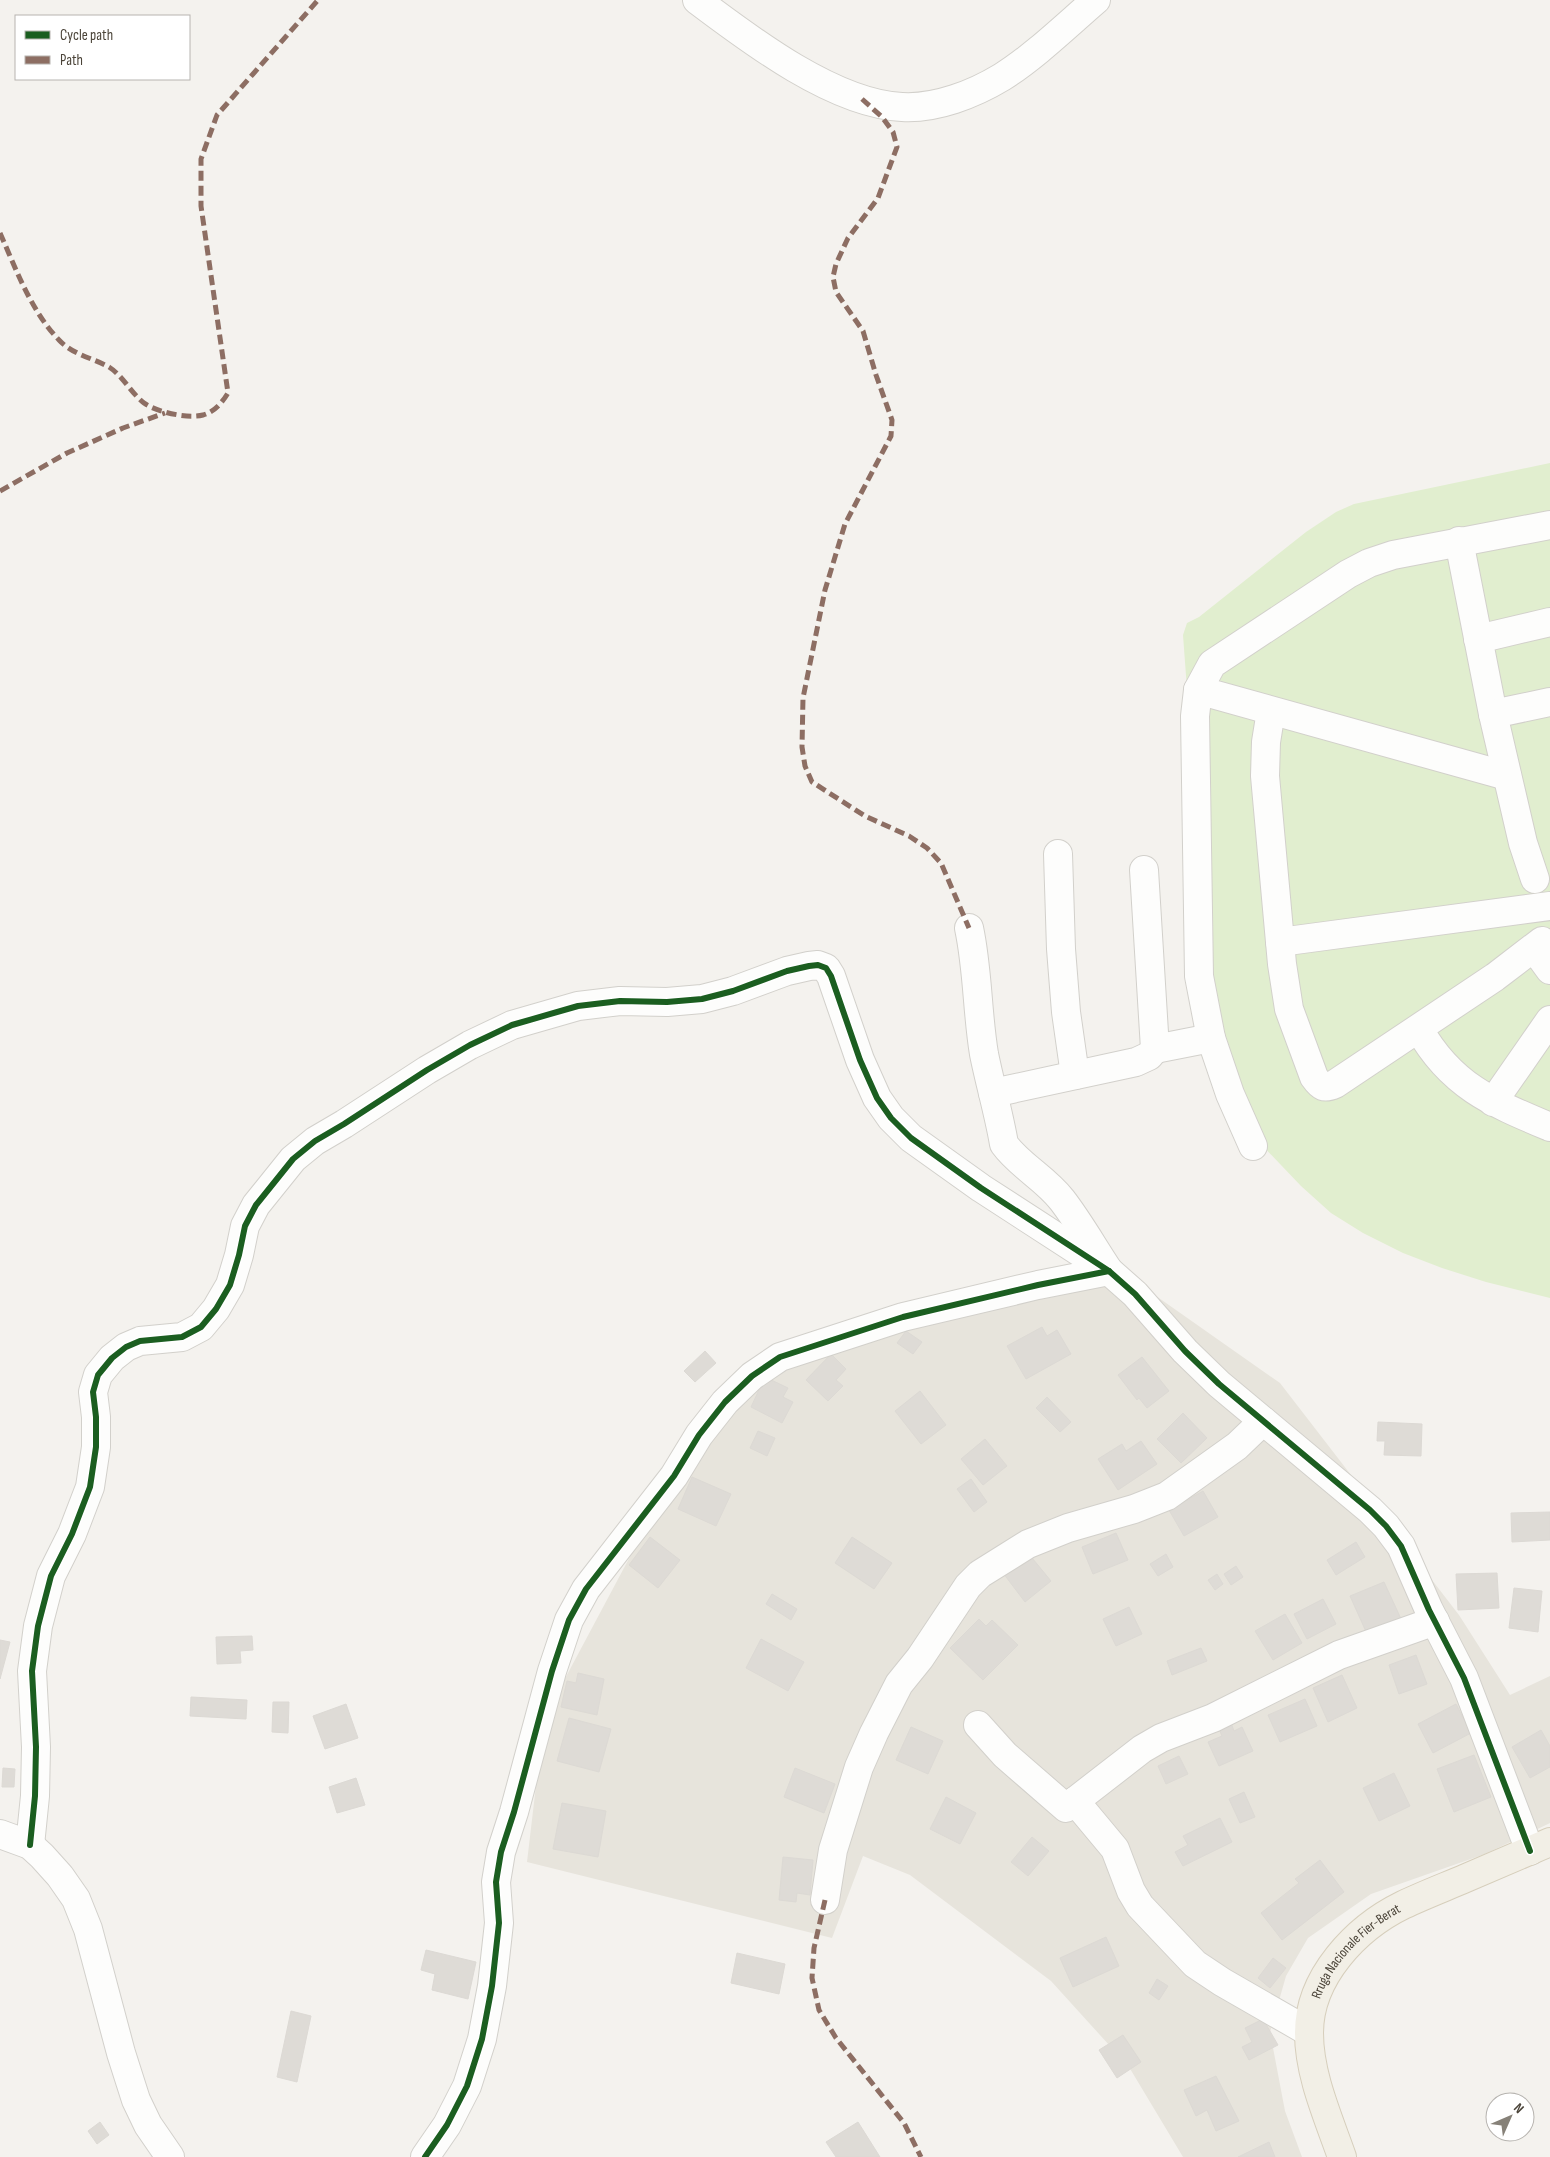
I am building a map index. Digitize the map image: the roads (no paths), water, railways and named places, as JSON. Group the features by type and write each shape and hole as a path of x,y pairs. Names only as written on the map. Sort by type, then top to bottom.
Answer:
{"main road":[{"name":"Rruga Nacionale Fier-Berat","path":"1342,2157 1317,2085 1310,2052 1309,2032 1312,2003 1322,1978 1371,1925 1402,1905 1540,1846"}],"street":[{"path":"697,0 790,64 827,85 862,99 902,107 935,105 970,93 1002,76 1096,0"},
{"path":"1253,1146 1230,1094 1211,1038 1199,976 1195,716 1198,690 1212,664 1348,574 1369,563 1393,555 1550,525"},
{"path":"1280,942 1550,905 1538,889 1523,843 1493,714 1458,542"},
{"path":"1478,638 1550,622"},
{"path":"1198,690 1507,776"},
{"path":"1493,714 1550,702"},
{"path":"1271,710 1266,742 1265,776 1280,942 1289,1009 1314,1077 1320,1086 1326,1088 1336,1084 1419,1029 1495,977 1546,934"},
{"path":"1058,854 1060,949 1075,1075"},
{"path":"1535,879 1539,866 1550,854"},
{"path":"1144,870 1155,1049"},
{"path":"969,928 975,957 984,1054 1004,1144 1011,1153 1044,1180 1062,1200 1109,1271"},
{"path":"1546,934 1542,959 1550,970"},
{"path":"30,1846 35,1796 36,1747 32,1671 38,1626 51,1576 72,1534 90,1487 96,1447 96,1417 93,1392 98,1375 112,1358 126,1347 140,1341 182,1337 201,1327 216,1309 230,1285 245,1226 256,1205 292,1160 315,1141 470,1045 512,1025 578,1006 620,1001 667,1002 702,999 733,991 787,971 818,965 826,968 831,976 860,1060 877,1098 891,1118 911,1138 980,1188 1109,1271 1135,1294 1192,1358 1263,1421 1370,1510 1386,1526 1401,1546 1435,1621 1468,1686 1540,1846"},
{"path":"1493,1102 1550,1020"},
{"path":"1419,1029 1428,1045 1446,1066 1476,1093 1550,1127"},
{"path":"993,1093 1136,1062 1148,1056 1155,1049 1211,1038"},
{"path":"424,2157 447,2125 467,2086 482,2039 492,1986 499,1923 496,1882 501,1852 568,1620 586,1589 674,1476 699,1435 725,1402 752,1376 780,1357 903,1318 1038,1285 1109,1271"},
{"path":"825,1900 832,1850 859,1767 874,1733 899,1684 920,1658 968,1586 980,1574 1028,1544 1068,1528 1134,1509 1167,1496 1237,1446 1263,1421"},
{"path":"978,1724 1005,1755 1066,1808 1142,1749 1161,1738 1213,1718 1339,1655 1435,1621"},
{"path":"1075,1801 1115,1849 1131,1891 1140,1906 1195,1964 1222,1982 1309,2032"},
{"path":"0,1834 30,1846 60,1876 76,1899 88,1929 121,2053 136,2100 148,2125 170,2157"}]}
